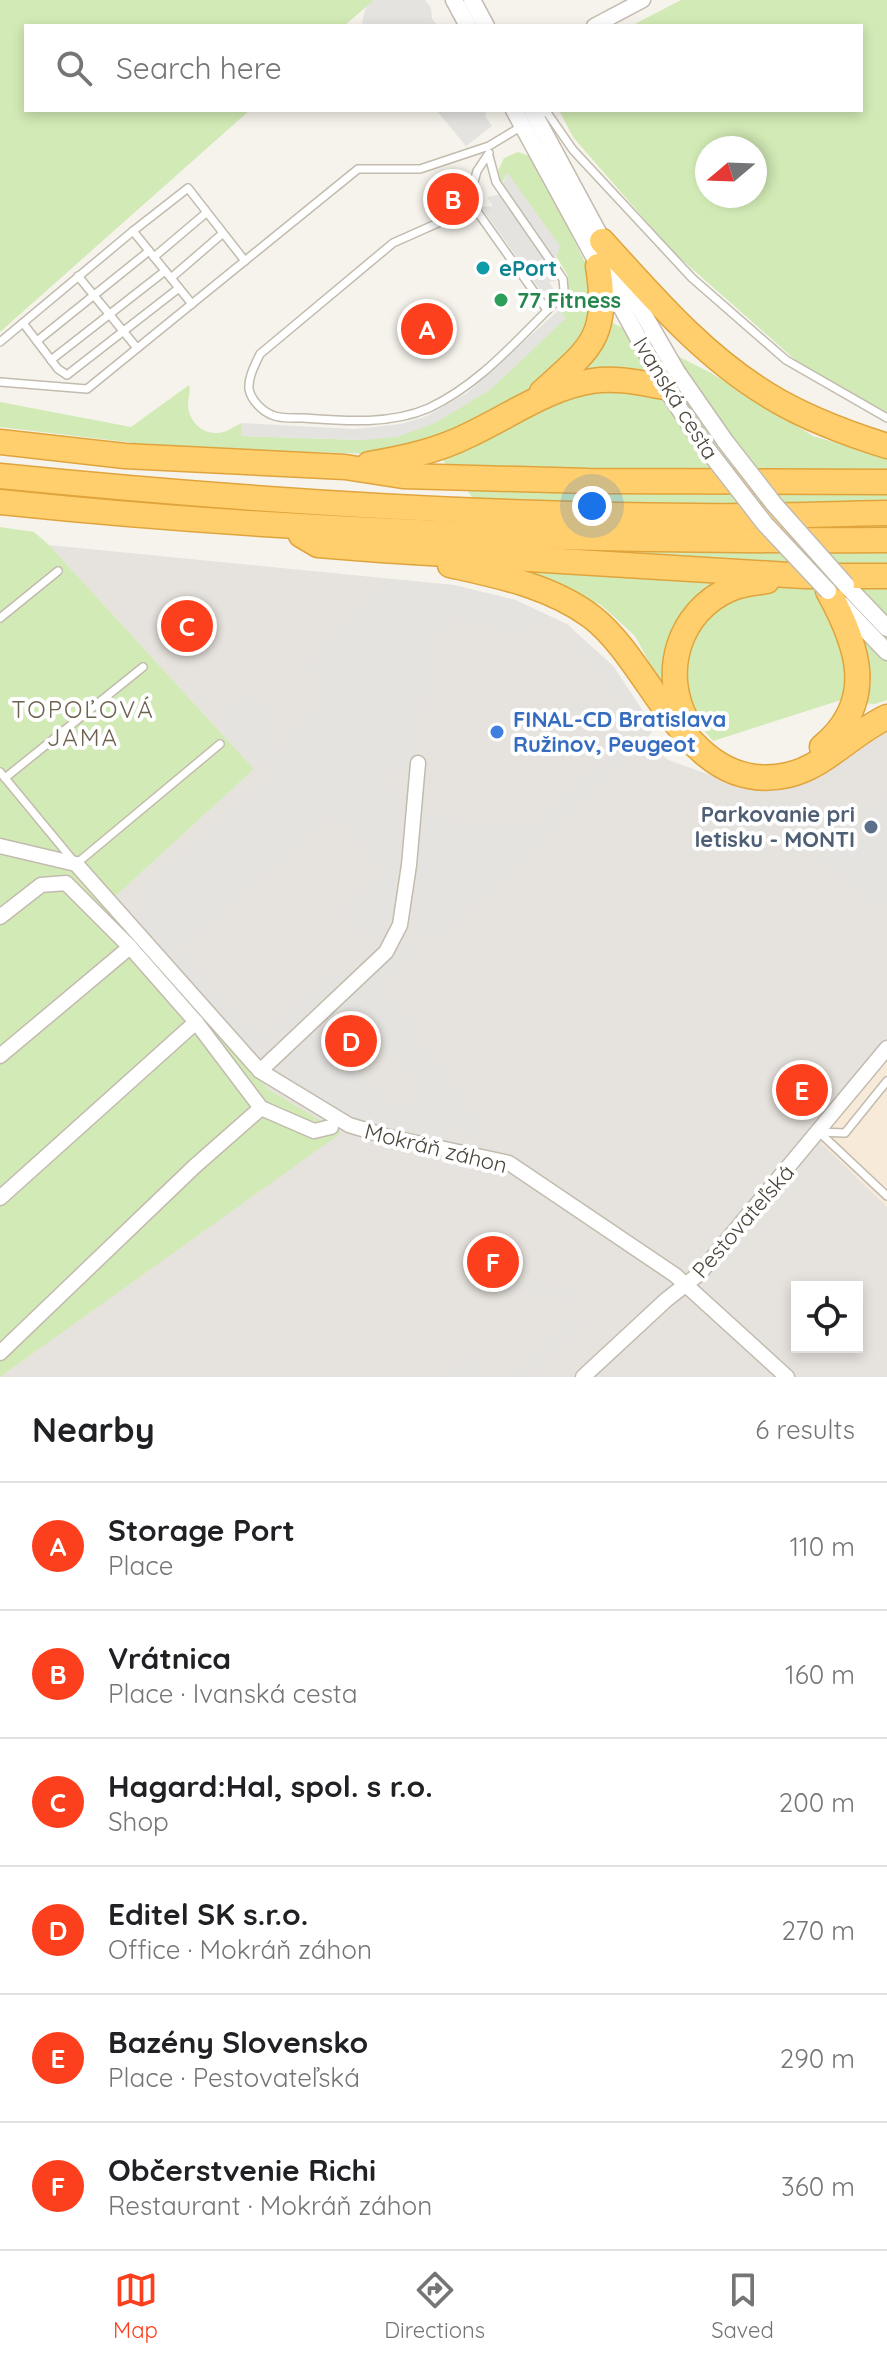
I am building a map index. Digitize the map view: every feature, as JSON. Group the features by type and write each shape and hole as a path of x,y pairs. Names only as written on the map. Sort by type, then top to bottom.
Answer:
{"highway":[{"path":"602,241 675,320 743,378 789,407 837,429 887,446"},
{"path":"532,401 585,351 595,335 602,319 598,266"},
{"path":"345,467 398,459 438,448 469,436 532,401 575,385 606,379 665,387"},
{"path":"0,442 125,456 345,467 419,476 887,482"},
{"path":"0,476 124,488 490,511 695,516 887,513"},
{"path":"0,502 287,527 627,540 887,540"},
{"path":"287,527 318,545 805,576 887,576"},
{"path":"381,550 522,583 577,607 619,643 709,759 735,772 757,777 781,776 815,764 887,717"},
{"path":"805,576 733,588 703,606 686,627 676,653 674,684 682,713 699,744 732,760 765,767 808,757 833,738 851,710 858,676 851,636 828,591"}],"street":[{"path":"454,0 467,24"},
{"path":"472,0 485,24"},
{"path":"598,24 643,0"},
{"name":"Ivanská cesta","path":"530,118 651,329 699,405 796,529 887,628"},
{"name":"Ivanská cesta","path":"530,118 598,266 665,387 700,440 765,524 887,652"},
{"path":"665,387 699,405"},
{"path":"260,1071 386,952 393,939 400,925 406,892 418,763"},
{"path":"0,846 76,864"},
{"name":"Mokráň záhon","path":"76,864 260,1071 337,1125 509,1163 688,1285 787,1377"},
{"path":"0,917 41,885 66,883 130,947 196,1022 261,1108 314,1131 337,1125"},
{"path":"0,1056 130,947"},
{"path":"0,1198 196,1022"},
{"name":"Pestovateľská","path":"583,1377 666,1300 688,1285 887,1048"},
{"path":"0,1353 195,1166 261,1108"}],"lane":[{"path":"547,112 573,150 692,278 786,360 887,418"},
{"path":"0,382 87,389 358,169 420,169 489,146 530,118"},
{"path":"474,207 393,243 260,354 251,374 249,390 259,407 274,416 337,421 402,417 429,408 467,386 498,362 559,299 564,290 563,279 496,182 489,146"},
{"path":"489,156 477,171 472,189 474,207 547,310"},
{"path":"0,342 188,188 245,261"},
{"path":"37,341 206,213"},
{"path":"133,231 192,304"},
{"path":"171,278 222,234"},
{"path":"51,360 165,271"},
{"path":"78,276 137,348"},
{"path":"23,323 51,360 67,375 179,288"},
{"path":"0,618 58,571"},
{"path":"143,667 3,775 76,864 220,744"},
{"path":"819,1132 845,1133 887,1081"},
{"path":"819,1132 887,1196"}],"shaded area":[{"path":"374,0 425,0 436,24 364,24 366,7"},
{"path":"438,112 486,112 492,126 466,146"},
{"path":"507,172 560,246 556,259 559,280 549,282 554,290 541,291 481,207 493,206 487,197 499,195"},
{"path":"559,310 566,318 490,390 435,423 397,437 365,440 241,436 242,423 354,429 401,424 427,416 467,393"},
{"path":"49,545 453,585 515,600 567,624 613,666 654,728 648,737 666,759 737,785 759,788 887,729 887,1048 819,1132 822,1144 887,1207 887,1377 0,1377 340,1133 268,1089 106,905 254,769"},
{"path":"389,579 454,585 515,600 547,615 540,625 532,620 526,634 457,616 429,641 413,752 395,773 387,768 377,776 404,807 397,863 388,871 395,880 395,900 384,908 391,917 368,938 343,911 387,871 334,811 180,946 150,913 149,886 277,773 285,741 326,705 322,701 331,691 314,674 312,664"},
{"path":"581,638 613,666 654,728 544,838 535,828 641,726 611,683 576,647"},
{"path":"250,693 271,716 263,723 272,734 266,741 261,763 255,767 216,723"},
{"name":"Parkovanie pri letisku - MONTI","path":"887,796 887,901 880,908 822,859"},
{"path":"428,819 532,829 542,839 529,850 517,842 521,858 432,942 411,925 422,832 427,832"},
{"path":"140,908 258,1043 252,1048 141,920"},
{"path":"405,938 415,949 366,998 371,1002 381,992 416,1028 408,1036 440,1067 479,1130 468,1136 459,1121 434,1134 377,1126 290,1081 286,1065 294,1049","holes":["358,1018 425,1088 397,1115 329,1045"]},
{"path":"335,973 341,980 266,1046 260,1039"},
{"path":"887,1048 887,1207 822,1144 819,1132"},
{"path":"818,1092 831,1099 817,1116 804,1106"},
{"path":"519,1280 575,1290 578,1299 522,1292"},
{"path":"577,1316 584,1322 526,1377 512,1377"},
{"path":"469,1353 485,1371 479,1377 444,1377"}],"green space":[{"path":"0,0 374,0 346,24 24,24 24,112 248,112 0,332"},
{"path":"681,0 887,0 887,412 843,391 801,365 672,251 573,137 560,112 863,112 863,24 635,24"},
{"path":"518,152 532,157 587,266 593,313 711,373 813,436 887,458 887,700 875,704 838,701 713,741 658,678 635,636 601,605 534,575 431,445 371,454 168,447 0,427 0,402 131,427 189,385 190,415 197,425 212,433 224,432 242,423 242,436 365,440 435,423 566,318 559,310 568,301 568,276 507,173 501,185 498,171 504,158"},
{"path":"0,527 34,532 49,545 254,769 106,905 268,1089 341,1133 0,1377"}],"place":[{"name":"Vrátnica","path":"453,199"},
{"name":"ePort","path":"483,268"},
{"name":"77 Fitness","path":"501,300"},
{"name":"Storage Port","path":"427,329"},
{"name":"Hagard:Hal, spol. s r.o.","path":"187,626"},
{"name":"FINAL-CD Bratislava Ružinov, Peugeot","path":"497,732"},
{"name":"Parkovanie pri letisku - MONTI","path":"871,827"},
{"name":"Editel SK s.r.o.","path":"351,1041"},
{"name":"Bazény Slovensko","path":"802,1090"},
{"name":"Občerstvenie Richi","path":"493,1262"}],"district":[{"name":"TOPOĽOVÁ JAMA","path":"83,724"}]}
